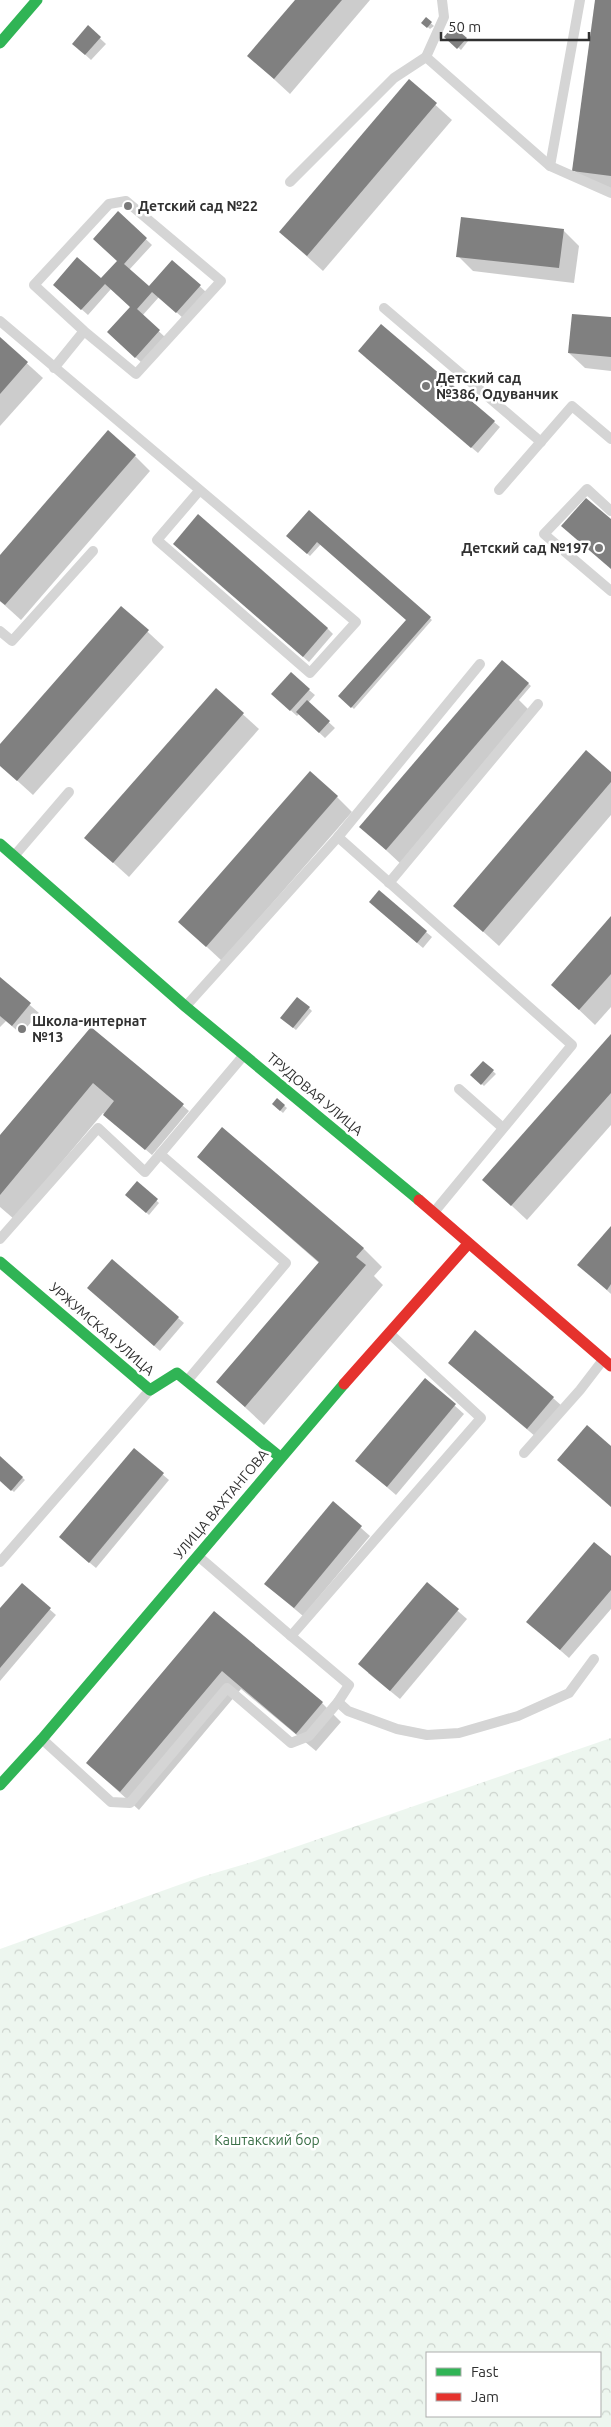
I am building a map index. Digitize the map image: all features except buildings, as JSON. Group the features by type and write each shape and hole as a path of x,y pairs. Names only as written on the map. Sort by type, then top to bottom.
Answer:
{"street":[{"path":"0,43 37,0"},
{"name":"ТРУДОВАЯ УЛИЦА","path":"0,844 186,1007 434,1212 468,1244 607,1363"},
{"name":"УЛИЦА ВАХТАНГОВА","path":"0,1785 42,1739 280,1457 468,1244"},
{"name":"УРЖУМСКАЯ УЛИЦА","path":"0,1262 150,1390 177,1373 187,1381"},
{"path":"187,1381 280,1457"}],"lane":[{"path":"290,182 394,78 426,57 444,17 442,0"},
{"path":"550,166 580,0"},
{"path":"426,57 550,166 611,193"},
{"path":"126,201 221,281 136,374 84,330 34,285 109,204 126,201"},
{"path":"384,308 541,442"},
{"path":"0,321 356,622 310,673 157,540 199,491"},
{"path":"54,368 84,330"},
{"path":"499,490 572,406 611,440"},
{"path":"611,510 587,489 544,534 611,591"},
{"path":"0,631 12,641 93,551"},
{"path":"186,1007 338,837 480,664"},
{"path":"390,883 538,704"},
{"path":"14,856 69,792"},
{"path":"338,837 572,1045 434,1212"},
{"path":"0,1239 98,1128 145,1172 244,1055"},
{"path":"459,1089 503,1128"},
{"path":"160,1154 286,1263 187,1381"},
{"path":"291,1636 481,1418 389,1333"},
{"path":"524,1453 580,1390 607,1363"},
{"path":"0,1562 150,1390"},
{"path":"42,1739 111,1802 130,1803 227,1688 291,1743 309,1736 338,1702 349,1685 198,1556"},
{"path":"338,1702 348,1711 397,1729 427,1735 459,1733 518,1716 569,1693 594,1659"}],"green space":[{"name":"Каштакский бор","path":"611,1738 611,2427 0,2427 0,1949 201,1877 252,1862"}],"traffic: fast":[{"path":"0,43 37,0"},
{"path":"0,844 186,1007 419,1200"},
{"path":"0,1262 150,1390 177,1373 280,1457"},
{"path":"0,1785 42,1739 344,1384"}],"traffic: jam":[{"path":"419,1200 611,1366"},
{"path":"344,1384 468,1244"}],"place":[{"name":"Детский сад №22","path":"128,206"},
{"name":"Детский сад №386, Одуванчик","path":"426,386"},
{"name":"Детский сад №197","path":"599,548"},
{"name":"Школа-интернат №13","path":"22,1029"}]}
